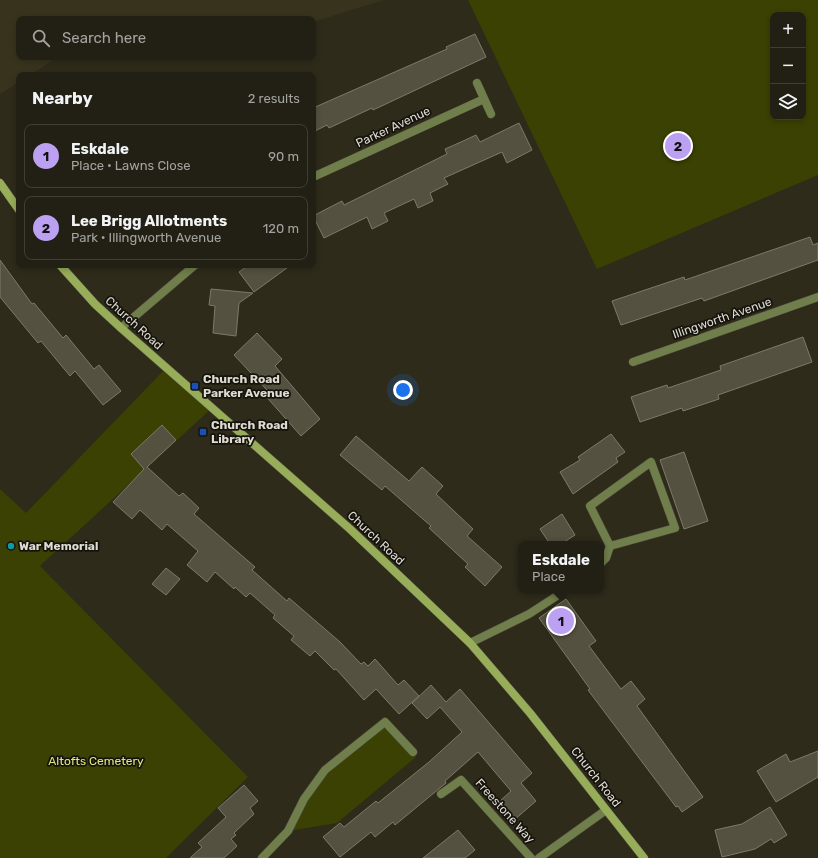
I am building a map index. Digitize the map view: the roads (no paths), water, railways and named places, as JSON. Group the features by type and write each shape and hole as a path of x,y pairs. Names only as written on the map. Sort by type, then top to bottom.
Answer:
{"street":[{"path":"477,83 491,114"},
{"name":"Parker Avenue","path":"316,176 484,99"},
{"path":"0,183 16,206"},
{"name":"Church Road","path":"63,268 95,304 121,328 350,529 470,643 530,713 644,858"},
{"path":"121,328 191,268"},
{"name":"Illingworth Avenue","path":"633,362 818,297"},
{"path":"604,560 610,546 590,506 651,462 675,528 610,546"},
{"path":"470,643 529,614 561,593"},
{"path":"262,858 288,831 304,799 325,770 385,722 412,752"},
{"name":"Freestone Way","path":"441,794 461,780 531,858"},
{"path":"539,858 606,810"}],"place":[{"name":"Lee Brigg Allotments","path":"678,146"},
{"name":"Church Road Parker Avenue","path":"195,386"},
{"name":"Church Road Library","path":"203,432"},
{"name":"War Memorial","path":"11,546"},
{"name":"Eskdale","path":"561,621"}],"park label":[{"name":"Altofts Cemetery","path":"96,761"}]}
